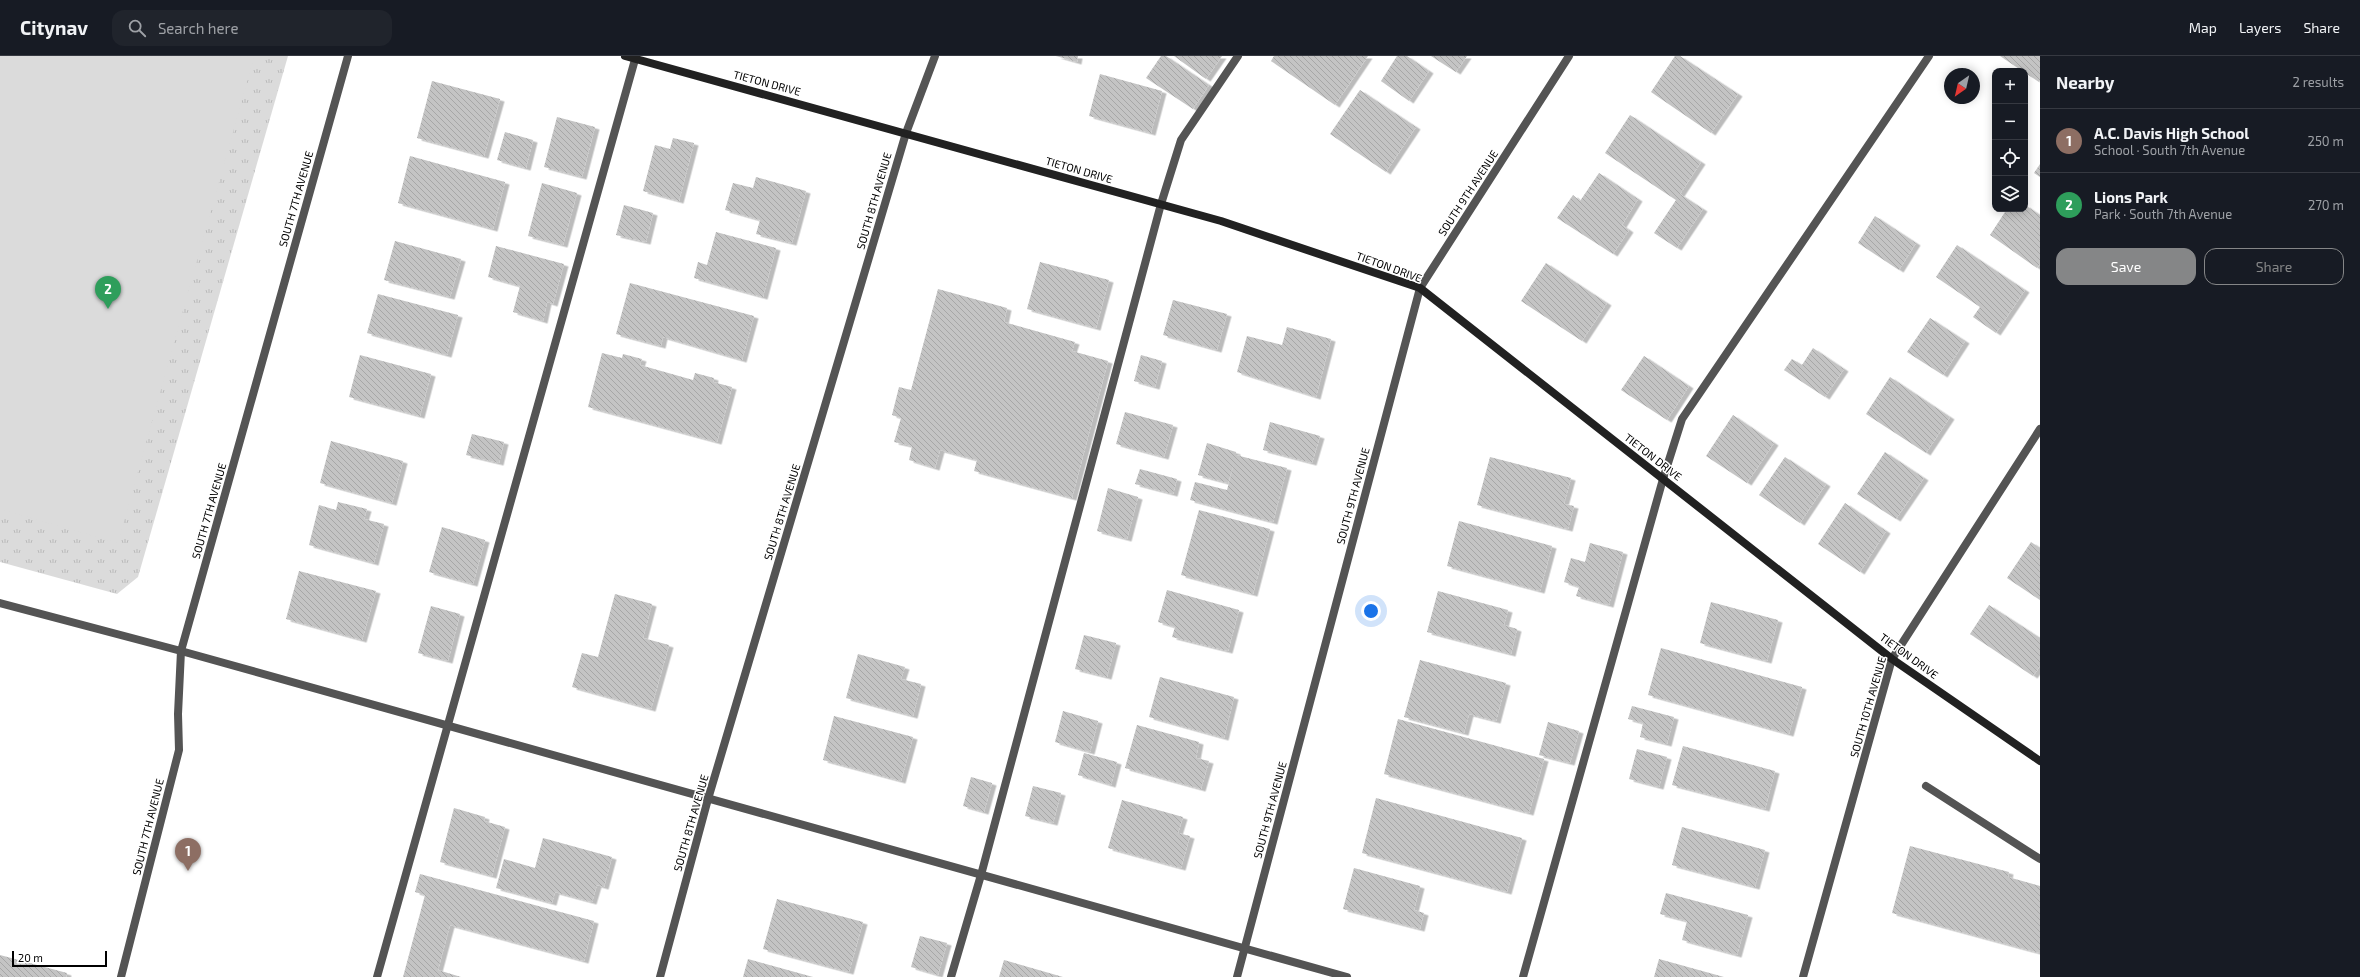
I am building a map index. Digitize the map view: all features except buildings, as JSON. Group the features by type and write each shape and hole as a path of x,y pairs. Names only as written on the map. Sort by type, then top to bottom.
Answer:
{"main road":[{"name":"TIETON DRIVE","path":"625,56 635,57 1222,221 1420,288 1892,659 2040,761"}],"street":[{"name":"SOUTH 7TH AVENUE","path":"121,977 179,750 178,714 181,651 348,56"},
{"name":"SOUTH 8TH AVENUE","path":"660,977 708,799 906,133 935,56"},
{"path":"951,977 981,875 1161,204 1181,140 1238,56"},
{"name":"SOUTH 9TH AVENUE","path":"1237,977 1420,288 1569,56"},
{"path":"1523,977 1663,479 1682,420 1930,56"},
{"path":"377,977 635,57"},
{"name":"SOUTH 10TH AVENUE","path":"1803,977 1892,659 2040,429"},
{"path":"0,603 181,651 1347,977"},
{"path":"1926,786 2040,859"}],"green space":[{"path":"0,56 288,56 138,577 117,594 0,562"},
{"path":"0,56 254,57 118,543 0,509"}],"place":[{"name":"Lions Park","path":"108,309"},
{"name":"A.C. Davis High School","path":"188,871"}]}
